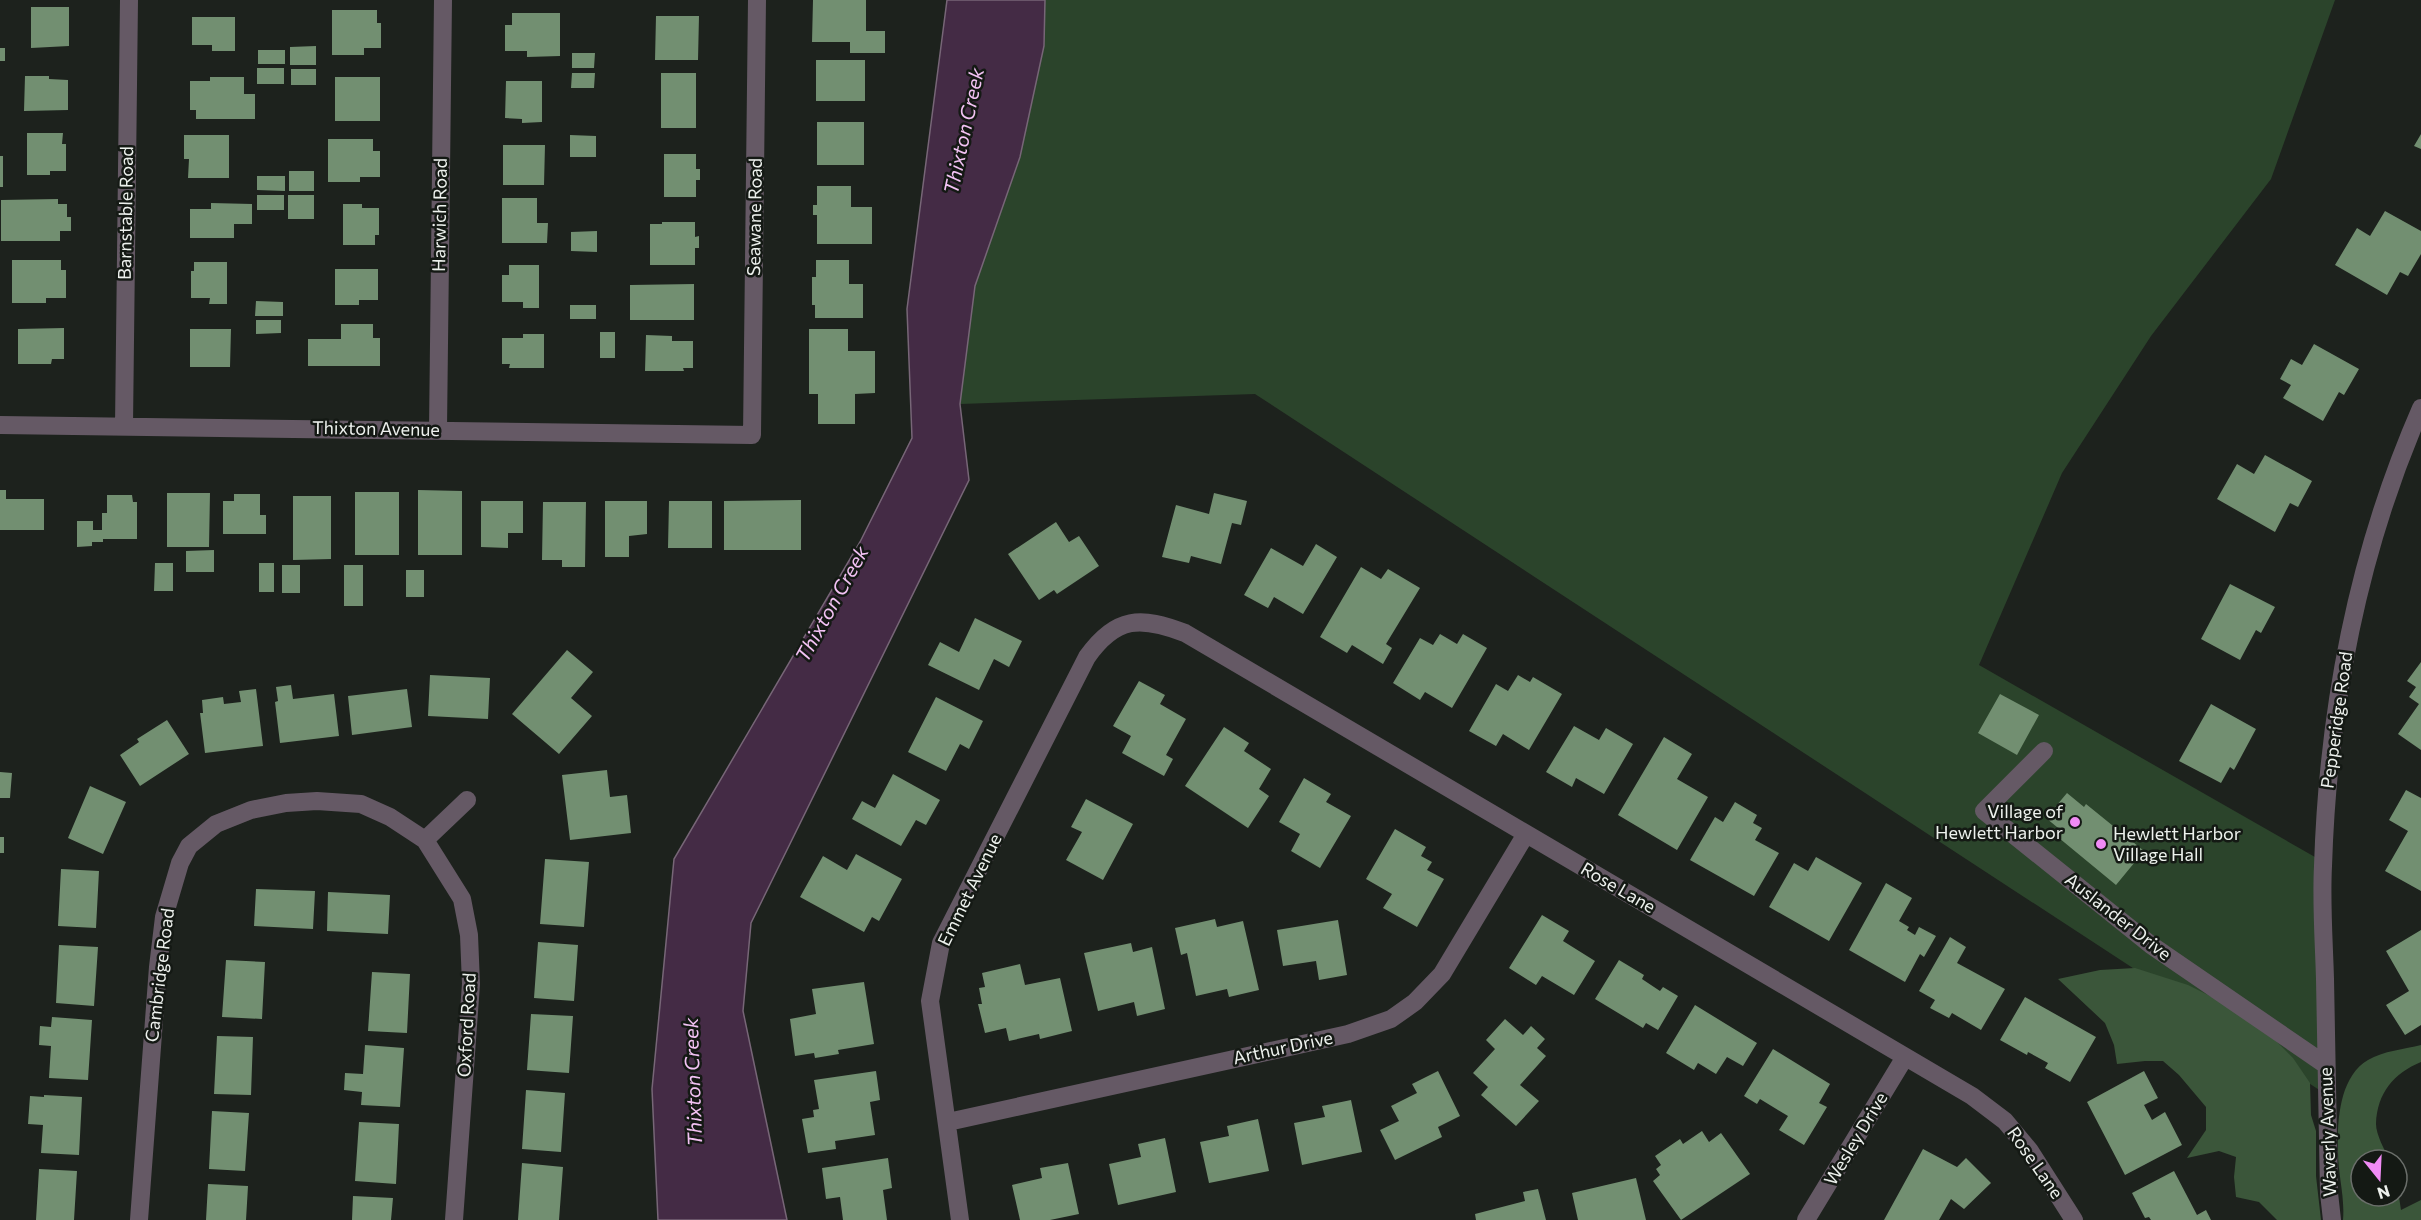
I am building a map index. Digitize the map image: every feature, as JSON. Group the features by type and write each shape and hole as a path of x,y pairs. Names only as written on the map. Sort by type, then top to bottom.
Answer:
{"street":[{"name":"Barnstable Road","path":"124,426 129,0"},
{"name":"Harwich Road","path":"438,430 443,0"},
{"name":"Seawane Road","path":"753,435 757,0"},
{"name":"Pepperidge Road","path":"2326,1044 2322,868 2328,771 2345,655 2368,554 2400,456 2421,408"},
{"name":"Thixton Avenue","path":"0,425 753,435"},
{"name":"Rose Lane","path":"1117,626 1139,621 1161,624 1185,633 1972,1096 2005,1121 2030,1151 2074,1220"},
{"name":"Emmet Avenue","path":"960,1220 930,1001 941,943 1087,657 1098,641 1117,626"},
{"name":"Auslander Drive","path":"2044,751 1984,811 2151,945 2326,1065"},
{"path":"425,840 467,800"},
{"name":"Cambridge Road","path":"139,1220 158,967 164,917 180,863 189,846 216,824 251,810 286,803 316,801 361,804 390,817 425,840"},
{"name":"Arthur Drive","path":"948,1122 1348,1034 1391,1019 1415,1002 1442,974 1526,834"},
{"name":"Oxford Road","path":"425,840 462,899 470,935 471,984 454,1220"},
{"name":"Waverly Avenue","path":"2326,1044 2332,1220"},
{"name":"Wesley Drive","path":"1806,1220 1905,1057"}],"green space":[{"path":"1045,0 2335,0 2271,179 2151,336 2062,473 1979,665 2329,865 2327,1095 1255,394 960,404 975,286 1020,157 1044,46"},
{"path":"2135,968 2188,985 2228,1005 2266,1031 2293,1058 2310,1083 2311,1115 2316,1131 2316,1176 2321,1220 2277,1220 2259,1202 2236,1197 2234,1177 2236,1157 2219,1151 2187,1158 2206,1130 2206,1107 2179,1075 2163,1061 2117,1064 2114,1045 2105,1023 2058,979 2100,970"},
{"path":"2421,1045 2421,1062 2395,1078 2380,1103 2376,1128 2384,1148 2349,1148 2349,1208 2401,1208 2401,1210 2421,1200 2421,1220 2343,1220 2338,1161 2339,1114 2342,1101 2351,1077 2358,1068 2368,1060 2387,1052"}],"water":[{"name":"Thixton Creek","path":"947,0 1045,0 1044,46 1020,157 975,286 960,404 969,480 751,923 743,1011 787,1220 658,1220 652,1089 674,859 860,542 912,438 907,309"}],"building":[{"path":"813,0 866,0 866,31 885,31 885,53 850,53 850,42 812,42"},
{"path":"31,7 69,7 69,46 31,48"},
{"path":"332,10 377,10 377,23 381,23 381,48 364,48 364,55 332,55"},
{"path":"512,13 560,13 560,56 527,57 527,51 505,51 505,25 512,25"},
{"path":"656,16 699,16 698,60 655,60"},
{"path":"192,17 235,17 235,51 212,51 212,45 192,45"},
{"path":"316,46 316,65 290,65 290,47"},
{"path":"0,48 5,48 5,61 0,61"},
{"path":"258,50 285,50 285,64 258,64"},
{"path":"572,53 595,53 594,68 572,68"},
{"path":"816,60 865,60 865,101 816,101"},
{"path":"257,68 284,68 284,84 257,84"},
{"path":"291,69 316,69 316,85 291,85"},
{"path":"572,73 595,73 594,88 571,88"},
{"path":"661,73 696,73 696,128 661,128"},
{"path":"25,76 49,76 49,79 68,80 68,110 24,111"},
{"path":"210,77 244,77 244,94 255,94 255,119 196,119 196,110 190,110 190,81 210,81"},
{"path":"335,77 380,77 380,121 335,121"},
{"path":"506,81 542,81 542,122 522,123 522,119 505,118"},
{"path":"817,122 864,122 864,165 817,165"},
{"path":"27,133 63,133 62,144 66,144 66,171 50,171 50,175 27,175"},
{"path":"2421,134 2421,149 2414,146"},
{"path":"184,135 229,135 229,178 188,178 189,159 184,159"},
{"path":"570,135 596,136 596,157 570,157"},
{"path":"328,139 373,139 373,151 380,151 380,177 360,177 360,182 328,182"},
{"path":"503,145 545,145 544,185 503,185"},
{"path":"664,154 696,154 696,169 700,169 700,180 696,180 696,197 664,197"},
{"path":"0,156 3,156 3,187 0,187"},
{"path":"289,171 314,171 314,191 289,191"},
{"path":"257,176 285,176 285,191 257,190"},
{"path":"817,186 851,186 851,207 872,207 872,244 817,244 817,215 813,215 813,205 817,205"},
{"path":"257,195 284,195 284,210 257,210"},
{"path":"288,195 314,195 314,219 288,219"},
{"path":"502,198 537,198 537,223 548,223 547,243 502,243"},
{"path":"58,199 58,204 67,204 67,217 71,217 71,231 60,231 60,241 1,241 1,200"},
{"path":"211,203 252,204 252,224 234,224 234,238 190,238 190,209 211,209"},
{"path":"343,204 362,204 362,208 379,208 379,235 375,235 375,245 343,245"},
{"path":"2385,211 2421,231 2421,254 2408,276 2400,272 2387,295 2335,265 2357,228 2370,236"},
{"path":"662,222 695,222 695,237 699,236 699,248 695,248 695,265 650,265 650,224 662,224"},
{"path":"597,231 597,252 571,251 571,232"},
{"path":"12,260 61,260 61,270 66,270 66,298 46,298 46,303 12,303"},
{"path":"816,260 849,260 849,284 863,284 863,318 815,318 815,305 812,305 812,277 816,277"},
{"path":"194,262 227,262 227,304 209,304 210,298 191,298 191,271 194,271"},
{"path":"509,265 539,265 539,308 523,308 523,302 502,302 502,275 509,275"},
{"path":"335,269 378,269 378,300 359,300 359,305 335,305"},
{"path":"694,284 694,320 630,320 630,285"},
{"path":"256,301 283,302 283,316 255,316"},
{"path":"570,305 596,305 596,319 570,319"},
{"path":"256,320 281,320 281,333 256,334"},
{"path":"341,324 373,324 373,338 380,338 380,366 308,366 308,339 341,339"},
{"path":"64,328 64,359 52,359 51,364 18,364 18,329"},
{"path":"190,329 231,329 230,367 190,367"},
{"path":"809,329 848,329 848,351 875,351 875,393 855,394 855,424 818,424 818,394 809,394"},
{"path":"600,332 615,332 615,358 600,358"},
{"path":"523,334 544,334 544,368 509,368 510,364 502,364 502,338 523,338"},
{"path":"646,335 672,336 672,341 693,341 693,368 683,368 684,371 645,371"},
{"path":"2314,344 2359,369 2344,395 2339,392 2323,421 2283,398 2291,385 2280,379 2291,359 2302,365"},
{"path":"2265,455 2312,481 2298,507 2290,503 2275,532 2217,499 2237,464 2254,474"},
{"path":"0,490 6,490 6,499 44,499 44,530 0,530"},
{"path":"418,490 462,491 462,555 418,555"},
{"path":"355,492 399,492 399,555 355,555"},
{"path":"167,493 210,493 209,547 167,547"},
{"path":"1214,493 1247,501 1241,525 1232,523 1221,564 1191,556 1189,563 1162,557 1176,505 1209,514"},
{"path":"234,494 260,494 260,515 266,515 266,534 223,534 223,501 234,501"},
{"path":"107,495 132,495 133,502 137,502 137,539 103,539 103,542 92,542 92,546 77,547 77,521 93,521 93,530 102,530 102,513 107,513"},
{"path":"293,496 331,496 331,559 293,560"},
{"path":"801,500 801,550 724,550 724,501"},
{"path":"481,501 523,501 523,533 508,533 508,548 481,547"},
{"path":"605,501 647,501 647,534 629,536 629,557 605,557"},
{"path":"669,501 712,501 712,548 668,548"},
{"path":"543,502 586,502 585,567 562,567 562,560 542,560"},
{"path":"1056,522 1069,542 1079,536 1099,566 1057,594 1054,590 1039,600 1008,554"},
{"path":"1316,544 1337,557 1303,614 1274,597 1268,608 1244,595 1271,548 1303,566"},
{"path":"214,550 214,572 186,572 186,551"},
{"path":"155,563 173,563 173,591 154,591"},
{"path":"259,563 274,563 274,592 259,592"},
{"path":"282,565 300,565 300,593 282,593"},
{"path":"344,565 363,565 363,606 344,606"},
{"path":"1361,567 1381,579 1388,569 1420,588 1386,644 1392,648 1383,664 1352,645 1347,653 1320,637"},
{"path":"406,570 424,570 424,597 406,597"},
{"path":"2230,584 2275,607 2261,633 2256,630 2240,660 2201,639"},
{"path":"975,618 1022,641 1009,667 994,659 979,690 928,665 940,642 959,652"},
{"path":"1440,634 1457,644 1463,634 1487,648 1452,708 1425,692 1420,700 1393,683 1420,638 1433,645"},
{"path":"567,650 593,672 571,698 592,716 559,754 512,714"},
{"path":"2421,662 2421,750 2398,734 2419,704 2409,697 2416,687 2407,681"},
{"path":"430,675 490,678 488,719 428,716"},
{"path":"1518,675 1530,682 1533,677 1562,694 1529,750 1503,734 1496,746 1469,731 1496,684 1508,691"},
{"path":"1139,681 1165,695 1160,704 1186,719 1166,755 1173,759 1164,776 1122,753 1131,736 1113,726"},
{"path":"291,685 293,699 334,694 339,736 280,743 275,702 278,701 276,687"},
{"path":"256,689 263,746 205,753 200,713 203,713 202,700 223,697 224,704 241,702 239,691"},
{"path":"407,689 412,727 352,735 348,696"},
{"path":"2000,694 2039,715 2017,755 1978,733"},
{"path":"936,697 983,721 969,749 960,744 946,771 908,752"},
{"path":"2211,704 2256,729 2234,770 2230,767 2221,783 2179,761"},
{"path":"167,720 189,754 140,786 120,755 139,742 137,739"},
{"path":"1574,726 1599,740 1606,728 1633,744 1604,794 1576,778 1572,787 1546,772"},
{"path":"1224,727 1249,743 1244,751 1271,769 1259,789 1269,796 1248,828 1185,786"},
{"path":"1664,737 1692,754 1677,779 1708,797 1677,850 1618,815"},
{"path":"607,770 610,797 627,795 631,833 570,840 562,775"},
{"path":"0,772 12,773 10,798 0,798"},
{"path":"893,774 940,800 926,825 916,820 901,846 852,819 862,801 875,808"},
{"path":"1304,778 1331,794 1326,802 1351,816 1320,868 1291,851 1300,834 1279,822"},
{"path":"90,786 126,802 103,854 68,838"},
{"path":"2406,790 2421,798 2421,891 2385,871 2408,831 2389,820"},
{"name":"Hewlett Harbor Village Hall","path":"2067,793 2084,807 2086,804 2144,851 2116,885 2059,838 2063,832 2046,818"},
{"path":"1086,799 1133,824 1103,880 1066,860 1082,832 1071,827"},
{"path":"1735,802 1757,815 1753,823 1762,828 1755,840 1779,853 1754,896 1690,860 1715,817 1723,822"},
{"path":"1395,829 1426,847 1421,856 1432,862 1427,870 1444,879 1417,927 1383,908 1392,894 1366,879"},
{"path":"0,837 4,837 4,853 0,853"},
{"path":"856,854 902,879 879,921 872,917 864,932 800,897 823,856 847,870"},
{"path":"1816,857 1862,883 1829,941 1769,907 1794,863 1808,871"},
{"path":"545,859 589,862 584,927 540,924"},
{"path":"61,869 99,871 96,928 58,926"},
{"path":"1886,883 1912,898 1899,921 1909,927 1907,930 1915,935 1919,927 1936,936 1924,957 1920,954 1905,982 1849,950"},
{"path":"256,889 315,891 313,929 254,926"},
{"path":"328,892 390,895 388,934 327,931"},
{"path":"1542,915 1569,931 1563,941 1595,961 1574,995 1542,976 1536,985 1509,968"},
{"path":"1215,919 1217,927 1243,921 1259,990 1229,997 1227,989 1196,996 1187,953 1181,955 1175,928"},
{"path":"1338,920 1347,975 1319,980 1316,961 1283,966 1277,930"},
{"path":"2421,930 2421,1025 2405,1035 2386,1005 2409,991 2386,951"},
{"path":"1950,937 1966,947 1957,963 2005,989 1981,1030 1952,1013 1949,1018 1930,1008 1935,1000 1919,991"},
{"path":"538,942 578,945 574,1001 534,998"},
{"path":"1131,943 1133,952 1152,947 1165,1009 1137,1016 1134,1002 1098,1011 1084,953"},
{"path":"59,945 98,947 94,1006 56,1003"},
{"path":"226,960 265,962 262,1019 222,1017"},
{"path":"1619,960 1644,975 1642,979 1660,991 1663,987 1678,996 1658,1030 1646,1023 1643,1028 1595,999"},
{"path":"1020,964 1025,985 1060,978 1072,1031 1040,1039 1039,1034 1009,1041 1006,1028 985,1033 978,1004 982,1004 979,988 985,987 982,973"},
{"path":"372,972 410,974 407,1033 368,1031"},
{"path":"864,982 874,1044 838,1050 839,1054 815,1058 814,1053 795,1056 790,1019 816,1014 812,989"},
{"path":"2025,997 2096,1037 2070,1082 2045,1068 2048,1063 2028,1052 2027,1055 2000,1040"},
{"path":"1695,1005 1757,1043 1743,1066 1727,1057 1716,1074 1698,1063 1694,1070 1666,1053"},
{"path":"531,1014 573,1016 569,1073 527,1070"},
{"path":"52,1017 92,1020 88,1080 49,1078 51,1046 39,1045 40,1026 51,1027"},
{"path":"1505,1019 1523,1035 1531,1026 1545,1039 1537,1048 1546,1056 1520,1085 1539,1101 1516,1126 1481,1095 1488,1087 1473,1073 1495,1049 1486,1040"},
{"path":"217,1036 253,1037 251,1095 214,1094"},
{"path":"365,1045 404,1048 400,1107 361,1105 362,1092 344,1090 345,1073 363,1074"},
{"path":"1773,1049 1830,1084 1819,1103 1827,1107 1804,1145 1779,1130 1788,1116 1760,1099 1757,1104 1744,1096"},
{"path":"876,1071 880,1100 870,1102 875,1135 835,1141 836,1149 808,1153 802,1119 814,1117 813,1110 819,1109 814,1080"},
{"path":"1438,1071 1460,1116 1438,1127 1442,1137 1395,1160 1380,1130 1399,1121 1391,1106 1417,1093 1412,1084"},
{"path":"2144,1071 2158,1098 2144,1105 2152,1120 2165,1112 2182,1145 2125,1175 2087,1102"},
{"path":"526,1090 565,1093 561,1152 522,1149"},
{"path":"44,1095 82,1097 79,1155 41,1153 43,1125 28,1124 30,1096 44,1097"},
{"path":"1351,1100 1362,1152 1302,1165 1294,1123 1325,1117 1322,1106"},
{"path":"212,1111 249,1113 245,1171 209,1169"},
{"path":"1258,1119 1269,1171 1209,1183 1200,1142 1229,1136 1227,1126"},
{"path":"359,1122 399,1124 396,1184 355,1181"},
{"path":"1702,1131 1709,1142 1721,1133 1750,1174 1681,1220 1653,1181 1660,1175 1656,1169 1661,1165 1655,1156 1680,1139 1683,1144"},
{"path":"1165,1138 1176,1192 1118,1205 1109,1164 1141,1157 1138,1144"},
{"path":"1923,1149 1957,1167 1966,1158 1991,1183 1964,1209 1951,1199 1939,1220 1884,1220"},
{"path":"888,1158 892,1188 883,1190 887,1220 843,1220 840,1197 826,1199 822,1168"},
{"path":"522,1163 563,1167 559,1220 518,1220"},
{"path":"1068,1163 1079,1214 1050,1220 1020,1220 1012,1185 1042,1178 1040,1168"},
{"path":"39,1169 77,1171 74,1220 36,1220"},
{"path":"2174,1171 2197,1215 2206,1210 2211,1220 2151,1220 2149,1217 2145,1218 2132,1193"},
{"path":"1636,1178 1646,1220 1578,1220 1572,1193"},
{"path":"208,1184 248,1186 246,1220 206,1220"},
{"path":"1538,1189 1546,1220 1476,1220 1475,1214 1525,1201 1523,1192"},
{"path":"353,1196 393,1198 391,1220 352,1220"}],"place":[{"name":"Village of Hewlett Harbor","path":"2075,822"},
{"name":"Hewlett Harbor Village Hall","path":"2101,844"}]}
